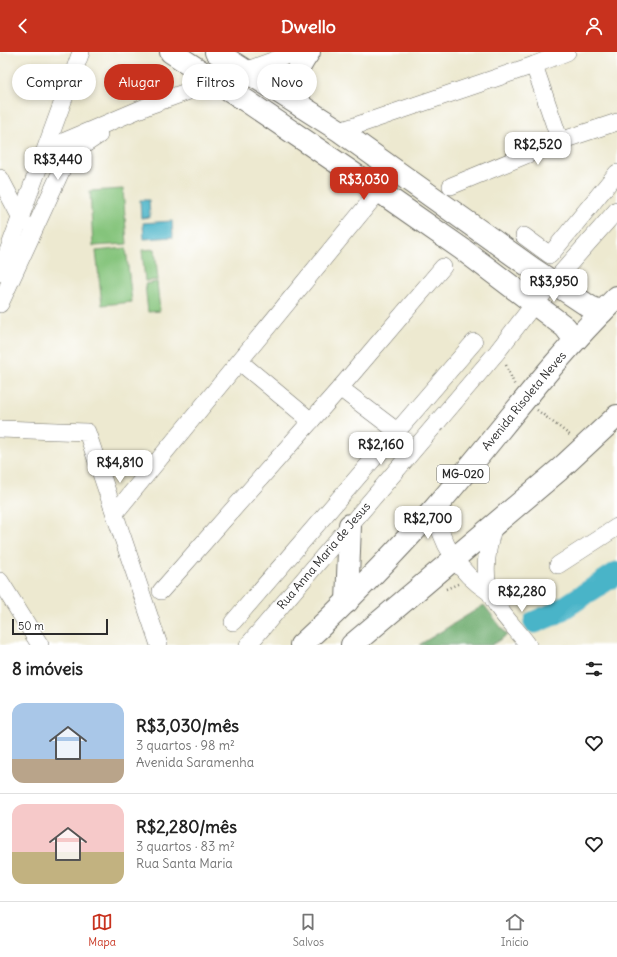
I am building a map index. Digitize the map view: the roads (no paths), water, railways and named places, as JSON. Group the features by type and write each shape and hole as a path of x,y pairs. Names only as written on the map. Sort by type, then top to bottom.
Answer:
{"main road":[{"path":"171,52 190,64"},
{"path":"216,52 234,64"},
{"path":"301,106 294,86 298,68 309,52"},
{"path":"249,74 340,131 590,308 609,311"},
{"path":"244,100 462,249 565,327 574,340"},
{"name":"Avenida Risoleta Neves","path":"301,645 347,602 435,508 574,340 609,311 617,297"},
{"path":"352,645 559,470 617,416"},
{"path":"347,602 350,525"}],"street":[{"path":"0,273 81,52"},
{"path":"249,69 297,52"},
{"path":"340,131 534,65 566,52"},
{"path":"534,65 560,141"},
{"path":"44,155 65,141 150,105 182,93"},
{"path":"0,304 63,167 81,146 150,105"},
{"path":"451,186 560,141 617,122"},
{"path":"44,155 44,207"},
{"path":"524,236 550,255 617,174"},
{"path":"0,178 21,215 25,228 25,248"},
{"path":"115,513 379,191"},
{"name":"Rua Anna Maria de Jesus","path":"248,645 498,352 534,304 617,210"},
{"path":"160,591 340,388 443,267"},
{"path":"233,622 474,342"},
{"path":"240,362 311,421"},
{"path":"340,388 398,432"},
{"path":"0,429 87,432 159,645"},
{"path":"435,508 441,535 455,559 476,583 492,597 527,644"},
{"path":"492,597 487,575 487,556 494,525"},
{"path":"558,565 617,526"},
{"path":"0,581 40,645"}],"water":[{"path":"140,200 149,200 150,217 141,218"},
{"path":"172,221 173,237 144,239 143,223"}],"waterway":[{"path":"535,622 556,613 617,573"}]}
